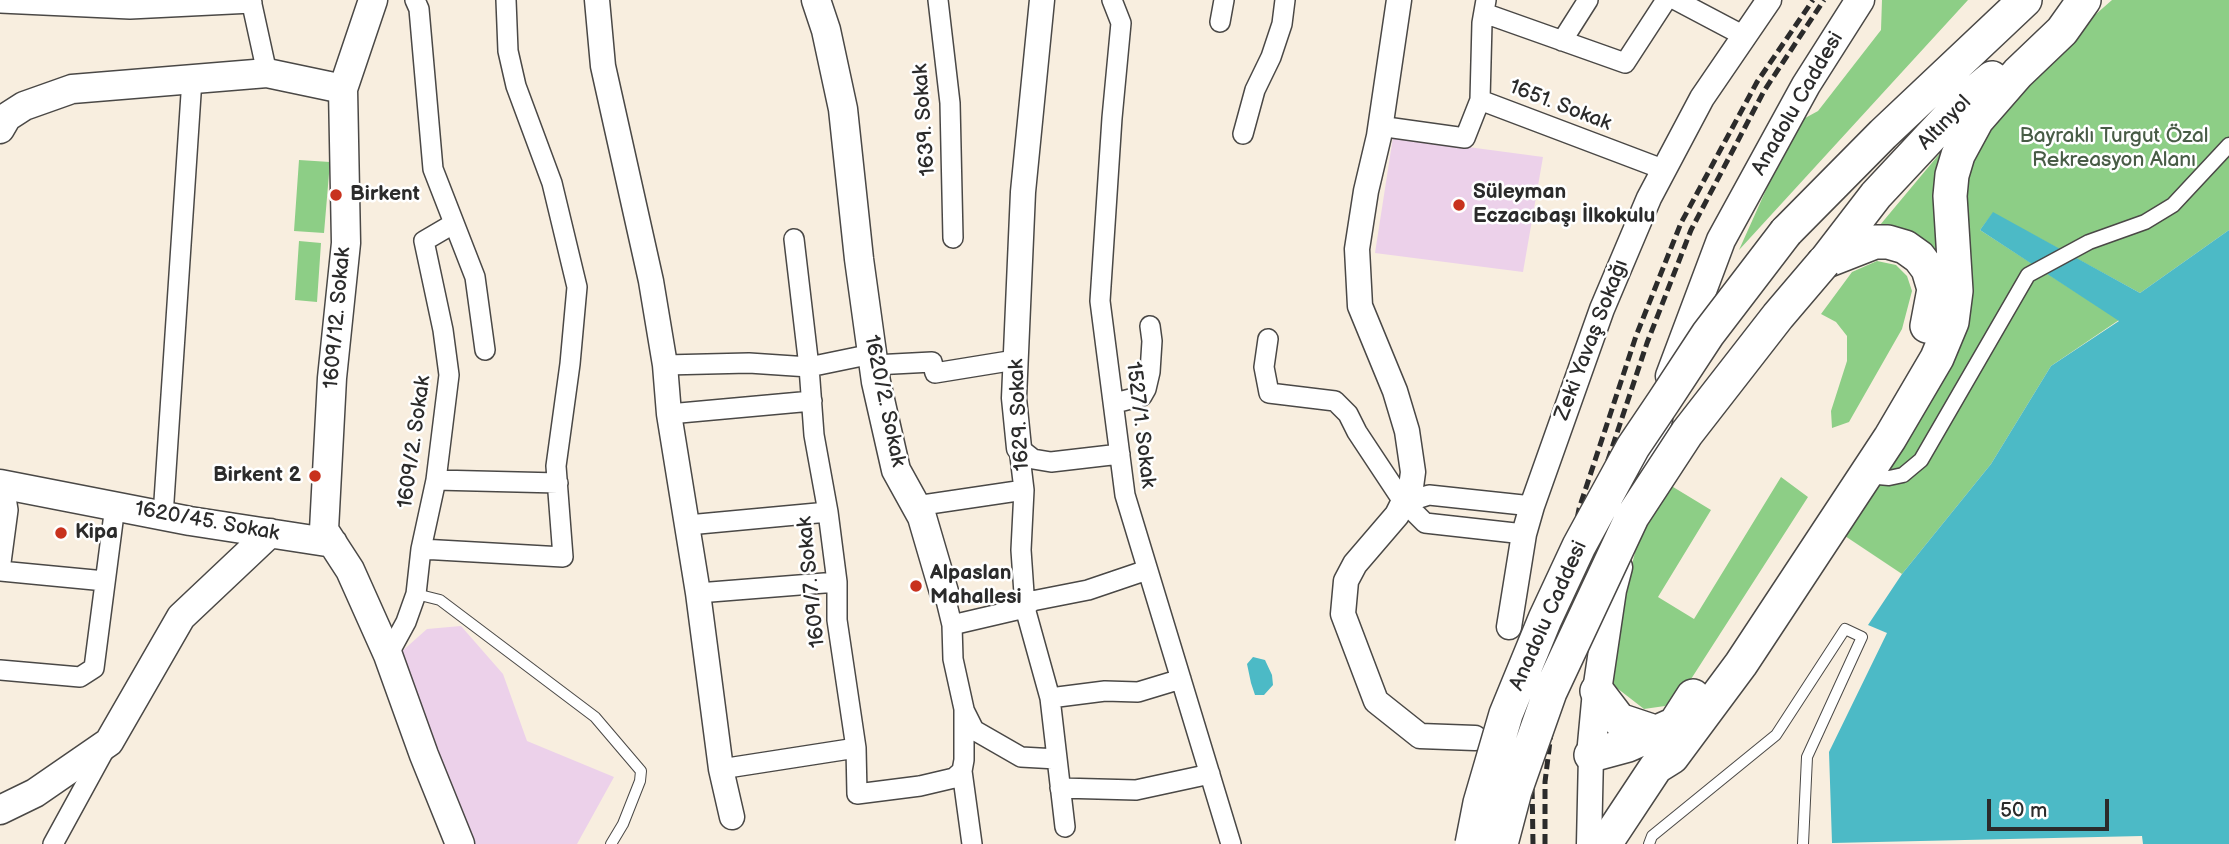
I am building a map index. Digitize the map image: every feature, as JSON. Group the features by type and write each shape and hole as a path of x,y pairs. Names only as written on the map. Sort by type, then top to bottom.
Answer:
{"highway":[{"path":"1786,232 1892,107 1998,0"},
{"path":"1786,232 1883,134 2025,0"},
{"path":"1605,844 1656,767 1672,757 1741,664 1890,438 1937,358 1952,322 1956,291 1950,196 1958,155 1977,120 2018,73 2062,31 2083,0"},
{"name":"Altınyol","path":"1824,262 1876,195 1962,103 2083,0"},
{"name":"Anadolu Caddesi","path":"1472,844 1480,803 1506,714 1545,618 1579,545 1633,447 1708,334 1786,232"},
{"path":"1591,755 1628,745 1675,724 1897,387 1925,332 1934,289 1928,269 1919,257 1905,247 1888,242 1875,242 1824,262"},
{"name":"Anadolu Caddesi","path":"1501,844 1515,791 1550,692 1632,517 1687,433 1778,316 1824,262"},
{"path":"1597,691 1619,720 1658,733"},
{"path":"1591,755 1607,766 1631,769 1656,767"}],"main road":[{"name":"1609/12. Sokak","path":"332,544 324,530 332,378 346,243 343,89 373,0"},
{"name":"1620/2. Sokak","path":"817,0 843,109 873,360 896,470 922,517 944,592"},
{"name":"Anadolu Caddesi","path":"1591,755 1597,691 1612,590 1666,388 1721,240 1806,85 1860,0"},
{"path":"0,129 7,117 24,106 72,89 267,73 343,89"},
{"name":"1620/45. Sokak","path":"2,484 163,516 332,544"},
{"path":"0,810 35,793 109,742 181,617 270,533"},
{"path":"332,544 350,570 387,655 460,844"}],"street":[{"path":"415,0 419,9 433,169 475,277 485,350"},
{"path":"421,549 563,557 556,466 577,287 552,183 516,86 508,51 506,0"},
{"path":"597,0 603,66 651,281 665,365 669,414 698,593 721,769 732,817"},
{"name":"1639. Sokak","path":"938,0 950,103 953,238"},
{"name":"1629. Sokak","path":"1042,0 1023,192 1014,398 1024,490 1021,550 1025,608 1051,698 1065,827"},
{"name":"1527/1. Sokak","path":"1112,0 1121,23 1100,301 1125,495 1231,844"},
{"path":"1220,22 1224,0"},
{"path":"1243,134 1255,90 1271,57 1282,24 1285,0"},
{"path":"1399,0 1357,248 1360,306 1395,391 1406,430 1413,472 1411,487 1397,515 1354,564 1346,581 1343,614 1376,701 1420,736 1475,738"},
{"path":"1562,41 1588,0"},
{"path":"1480,100 1485,7 1562,41 1625,63 1665,0"},
{"path":"1675,0 1746,37"},
{"name":"Zeki Yavaş Sokağı","path":"1509,627 1524,534 1532,506 1602,309 1649,198 1702,98 1769,0"},
{"path":"0,3 130,9 252,2 267,73"},
{"path":"163,516 192,79"},
{"name":"1651. Sokak","path":"1379,126 1465,138 1480,100 1665,170"},
{"path":"1878,477 1903,475 1921,460 2028,275 2089,242 2145,222 2173,205 2229,145"},
{"name":"1609/2. Sokak","path":"387,655 416,594 421,549 436,480 449,375 443,330 424,241 453,224"},
{"name":"1609/7. Sokak","path":"794,239 814,435 828,512 837,582 837,620 856,748 857,794 920,786 954,778 962,771"},
{"path":"1115,403 1142,396 1146,389 1151,362 1150,326"},
{"path":"1268,338 1264,367 1269,393 1335,401 1348,414 1404,503 1426,523 1524,534"},
{"path":"665,365 749,363 809,366 873,360 932,362 935,373 1015,360"},
{"path":"669,414 811,401"},
{"path":"1019,448 1033,459 1051,462 1120,454"},
{"path":"436,480 558,483"},
{"path":"2,484 8,510 0,570 105,581"},
{"path":"916,506 1024,490"},
{"path":"1404,503 1429,495 1532,506"},
{"path":"0,670 80,677 94,668 115,506"},
{"path":"688,525 828,512"},
{"path":"952,625 1025,608 1032,601 1088,590 1147,570"},
{"path":"698,593 837,582"},
{"name":"1620/2. Sokak","path":"944,592 952,625 953,659 964,709 962,771 972,844"},
{"path":"1051,698 1105,691 1138,692 1181,679"},
{"path":"964,709 974,730 1021,757 1057,760"},
{"path":"53,844 109,742"},
{"path":"721,769 856,748"},
{"path":"1589,844 1591,755"},
{"path":"1060,788 1136,790 1210,774"}],"lane":[{"path":"416,594 440,600 595,717 641,771 640,781 611,844"},
{"path":"1649,844 1652,836 1776,735 1845,629 1862,637 1807,757 1803,844"}],"shaded area":[{"name":"Süleyman Eczacıbaşı İlkokulu","path":"1393,137 1543,157 1523,272 1375,253"},
{"path":"461,626 503,674 527,741 614,777 577,844 472,844 400,653 427,629"}],"green space":[{"path":"1882,0 1968,0 1739,250 1796,123 1818,111 1881,30"},
{"name":"Bayraklı Turgut Özal Rekreasyon Alanı","path":"2112,0 2229,0 2229,230 2140,293 1993,213 1980,230 2119,320 2051,366 1991,464 1902,574 1845,536 1962,333 1957,176 2014,86"},
{"path":"1956,134 1942,264 1927,242 1905,232 1875,231"},
{"path":"299,160 330,162 324,233 294,231"},
{"path":"299,241 321,243 317,302 295,300"},
{"path":"1877,261 1896,265 1907,276 1912,291 1902,329 1849,422 1832,428 1831,411 1847,361 1847,336 1836,322 1821,314 1852,272"},
{"path":"1655,476 1711,510 1658,597 1694,619 1781,477 1808,497 1684,690 1665,706 1644,709 1613,685 1619,614"}],"water":[{"path":"1993,212 2140,293 2229,230 2229,844 2143,844 2142,836 1832,843 1829,752 1887,633 1868,625 1902,574 1991,464 2051,366 2119,321 1980,230"},
{"path":"1253,657 1265,660 1272,675 1273,685 1264,695 1255,695 1251,683 1247,664"}],"railway":[{"path":"1533,844 1532,783 1546,682 1579,509 1636,336 1681,223 1757,82 1813,0"},
{"path":"1545,844 1545,782 1557,684 1591,511 1647,343 1691,230 1764,91 1824,0"}],"place":[{"name":"Birkent","path":"336,195"},
{"name":"Süleyman Eczacıbaşı İlkokulu","path":"1459,205"},
{"name":"Birkent 2","path":"315,476"},
{"name":"Kipa","path":"61,533"},
{"name":"Alpaslan Mahallesi","path":"916,586"}]}
